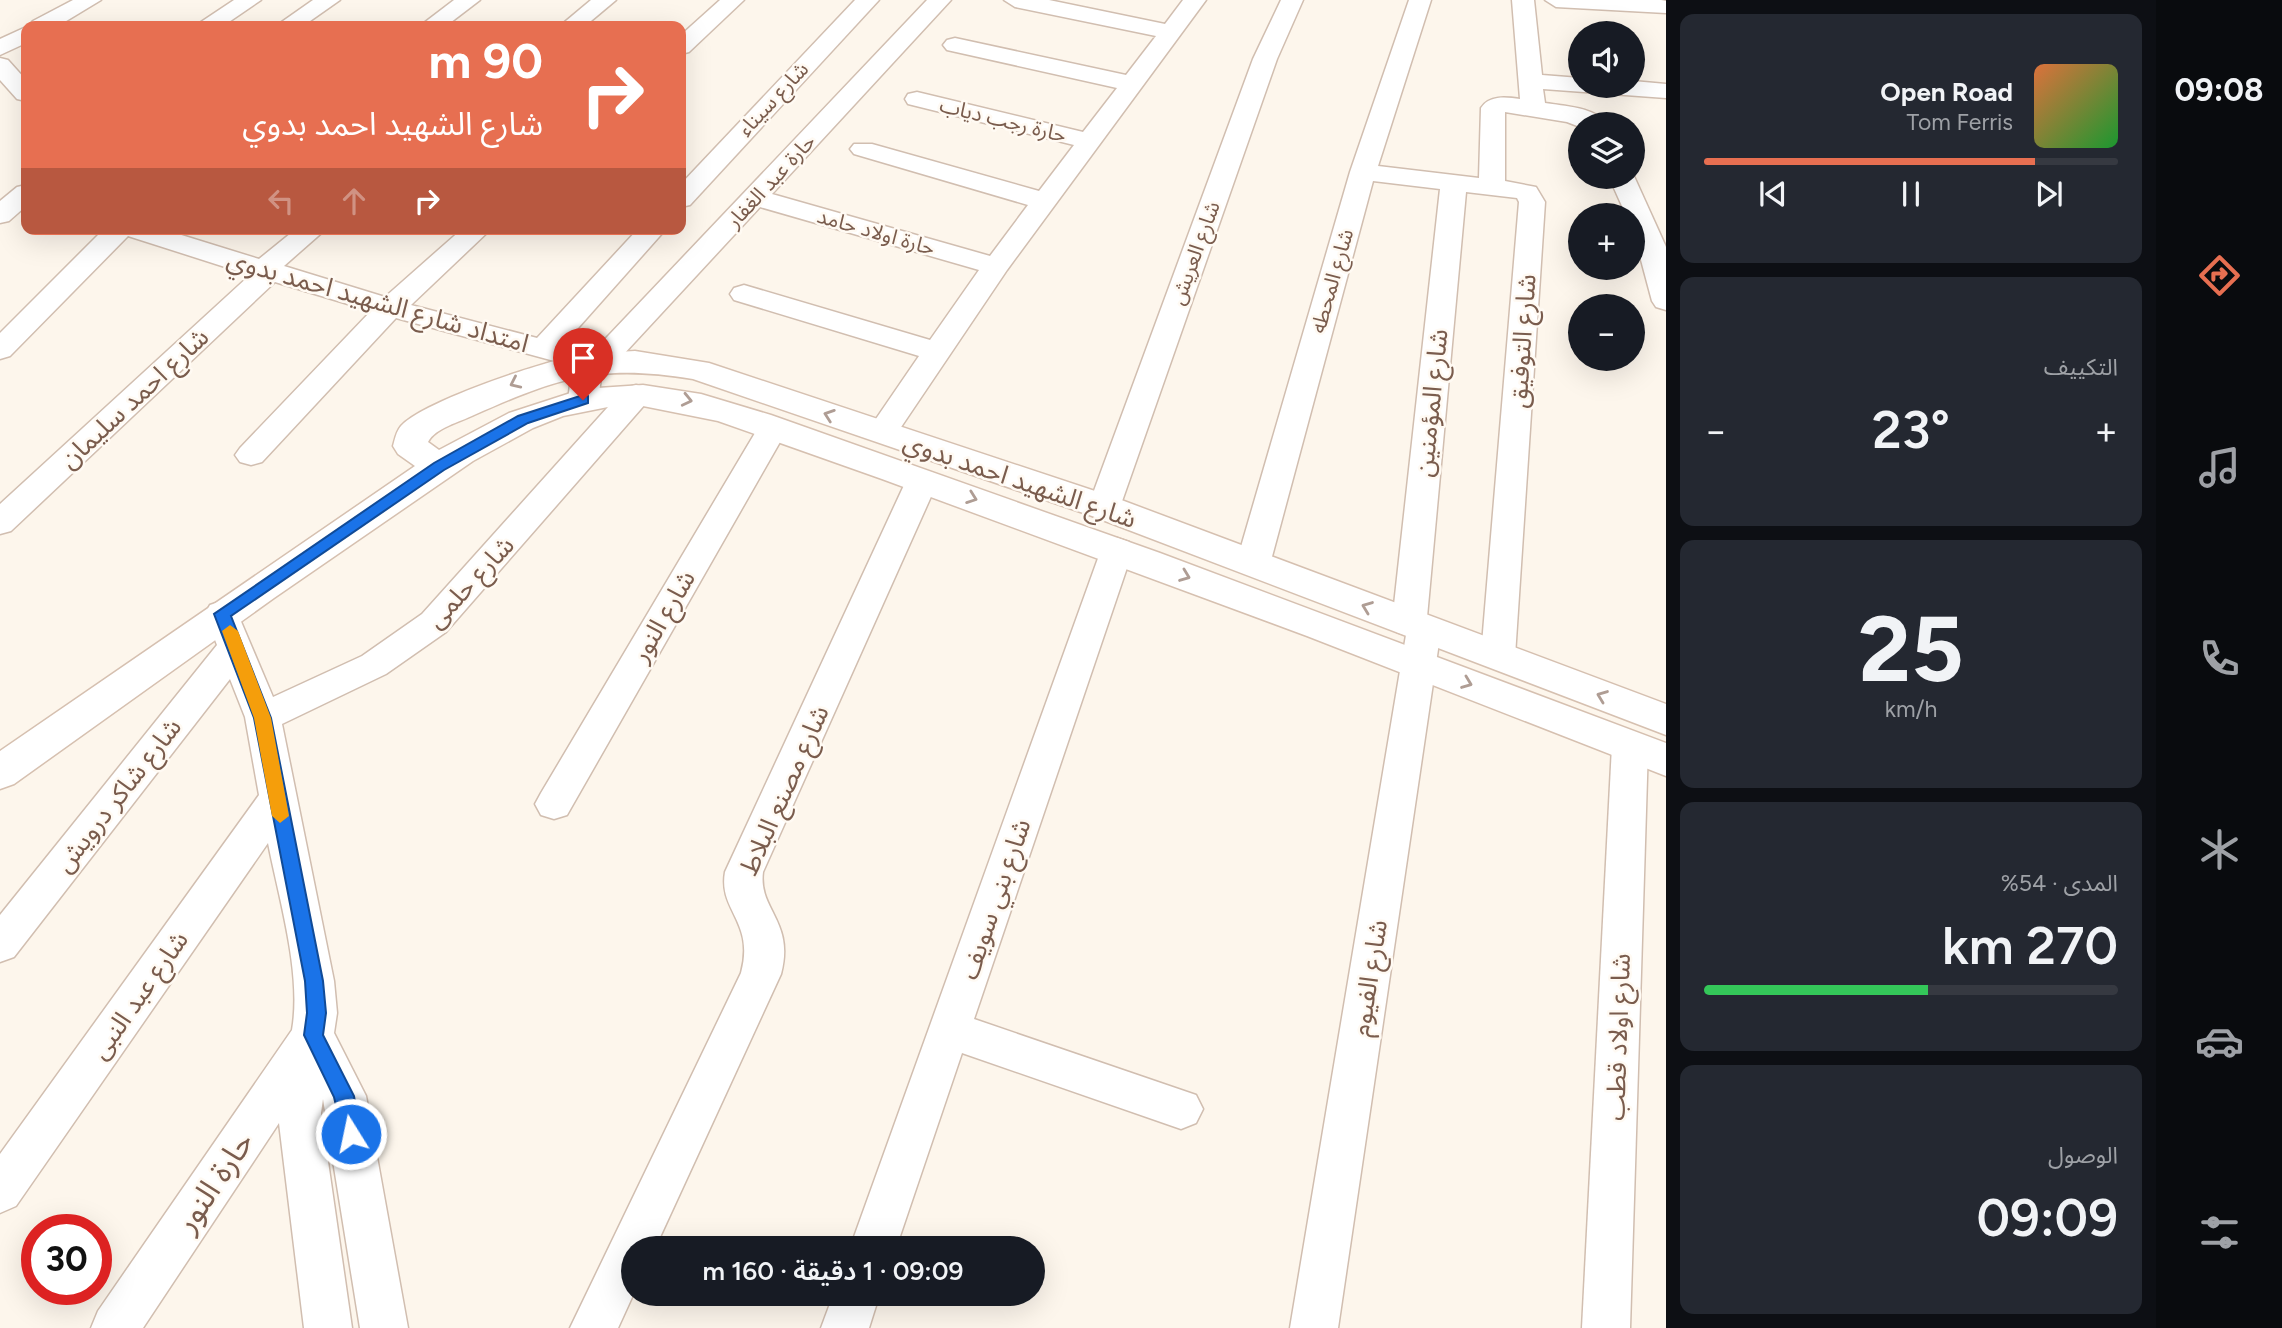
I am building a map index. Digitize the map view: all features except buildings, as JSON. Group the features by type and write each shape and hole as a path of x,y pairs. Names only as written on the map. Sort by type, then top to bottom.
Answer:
{"street":[{"path":"50,21 90,0"},
{"path":"215,21 250,0"},
{"path":"295,21 329,0"},
{"path":"438,21 469,0"},
{"path":"578,21 605,0"},
{"path":"686,42 733,0"},
{"name":"شارع سيناء","path":"686,194 868,0"},
{"name":"حارة عبد الغفار","path":"593,363 755,198 940,0"},
{"path":"1015,0 1172,32"},
{"path":"882,432 935,351 996,266 1195,0"},
{"name":"شارع العريش","path":"1104,508 1265,59 1292,0"},
{"name":"شارع المحطه","path":"1253,564 1363,172 1420,0"},
{"path":"1522,0 1532,109"},
{"path":"1556,0 1661,8"},
{"path":"0,48 21,37"},
{"path":"955,45 1132,84"},
{"path":"1530,81 1568,84"},
{"path":"1645,90 1666,91"},
{"name":"حارة رجب دياب","path":"917,99 1090,141"},
{"path":"1493,187 1493,108 1504,104 1568,114"},
{"path":"863,149 1045,201"},
{"name":"شارع التوفيق","path":"1363,172 1527,193 1532,202 1498,656"},
{"name":"شارع المؤمنين","path":"1417,639 1454,183"},
{"path":"1628,189 1650,238 1666,301"},
{"path":"0,215 21,197"},
{"name":"حارة اولاد حامد","path":"755,198 996,266"},
{"path":"0,350 128,235"},
{"name":"امتداد شارع الشهيد احمد بدوي","path":"150,235 265,272 593,363"},
{"name":"شارع احمد سليمان","path":"0,523 306,235"},
{"path":"251,456 390,308 471,235"},
{"path":"544,348 648,235"},
{"path":"744,295 935,351"},
{"name":"شارع الشهيد احمد بدوي","path":"439,467 410,446 413,434 530,376 593,363 650,362 698,370 1104,508 1253,564 1417,639 1648,753"},
{"path":"583,400 593,363"},
{"name":"شارع الشهيد احمد بدوي","path":"0,773 229,630 439,467 523,419 583,400 636,395 674,397 709,406 1117,550 1417,639 1498,656 1666,720"},
{"name":"شارع حلمى","path":"263,718 374,665 434,622 636,395"},
{"name":"شارع النور","path":"554,804 773,428"},
{"name":"شارع مصنع البلاط","path":"594,1328 761,974 766,947 764,931 743,889 744,872 922,481"},
{"name":"شارع بني سويف","path":"877,1236 1117,550"},
{"path":"229,630 263,718 314,981 316,1013 299,1113 328,1328"},
{"name":"شارع شاكر درويش","path":"0,945 229,630"},
{"name":"شارع الفيوم","path":"1314,1328 1417,639"},
{"name":"شارع اولاد قطب","path":"1606,1328 1648,753"},
{"name":"شارع عبد النبى","path":"0,1191 277,800"},
{"path":"949,1030 1181,1109"},
{"path":"313,1035 344,1096 384,1328"},
{"name":"حارة النور","path":"116,1328 313,1035"},
{"path":"845,1328 853,1306"}],"slow traffic":[{"path":"230,631 263,718 280,816"}],"route":[{"path":"351,1134 344,1096 313,1035 316,1013 314,981 263,718 222,614 439,467 523,419 583,400"}]}
